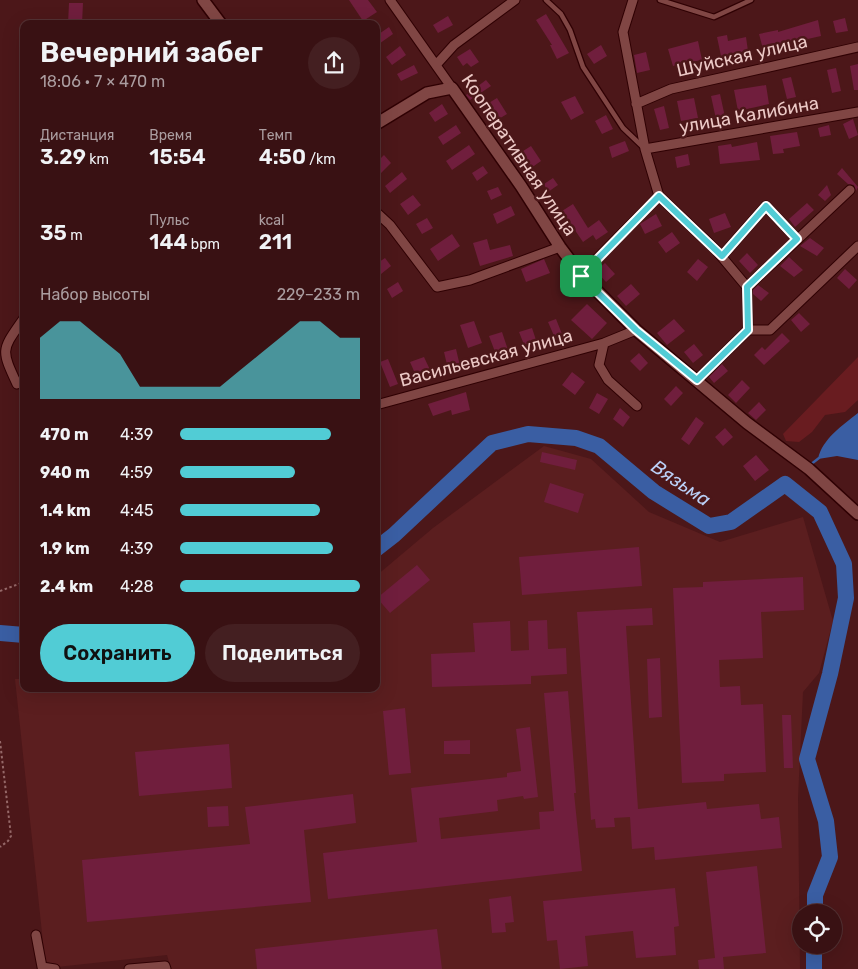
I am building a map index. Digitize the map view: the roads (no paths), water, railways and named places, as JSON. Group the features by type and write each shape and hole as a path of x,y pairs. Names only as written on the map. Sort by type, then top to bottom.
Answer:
{"street":[{"path":"203,0 219,20"},
{"name":"Кооперативная улица","path":"390,0 521,186 581,276 636,330 747,423 809,469 858,514"},
{"path":"436,65 454,45 516,0"},
{"path":"633,0 623,32 645,149 659,196 722,256 747,287 748,330"},
{"name":"Шуйская улица","path":"636,104 671,89 858,47"},
{"path":"380,122 426,93 452,88"},
{"name":"улица Калибина","path":"645,149 858,112"},
{"path":"747,287 850,190"},
{"path":"581,276 659,196"},
{"path":"722,256 766,206 797,239"},
{"path":"380,216 390,225 437,287 470,280 560,247"},
{"path":"697,380 748,330 770,330 858,246"},
{"path":"17,384 5,360 4,347 20,324"},
{"name":"Васильевская улица","path":"380,404 604,343 636,330"},
{"path":"604,343 599,365 608,380 637,406"},
{"path":"36,935 42,967 55,969"},
{"path":"129,969 165,966 166,969"}],"lane":[{"path":"546,0 561,14 570,30 583,67 623,128 645,149"},
{"path":"660,0 714,16 752,0"}],"water":[{"path":"858,413 858,460 837,456 818,459 828,439"}],"waterway":[{"name":"Вязьма","path":"380,546 492,443 528,434 576,438 599,446 654,492 709,526 731,522 785,484 820,512 844,564 846,598 830,674 807,759 826,821 830,857 815,895 815,904"},
{"path":"810,465 819,458"},
{"name":"Вязьма","path":"0,633 20,635"},
{"name":"Вязьма","path":"814,954 814,969"}]}
